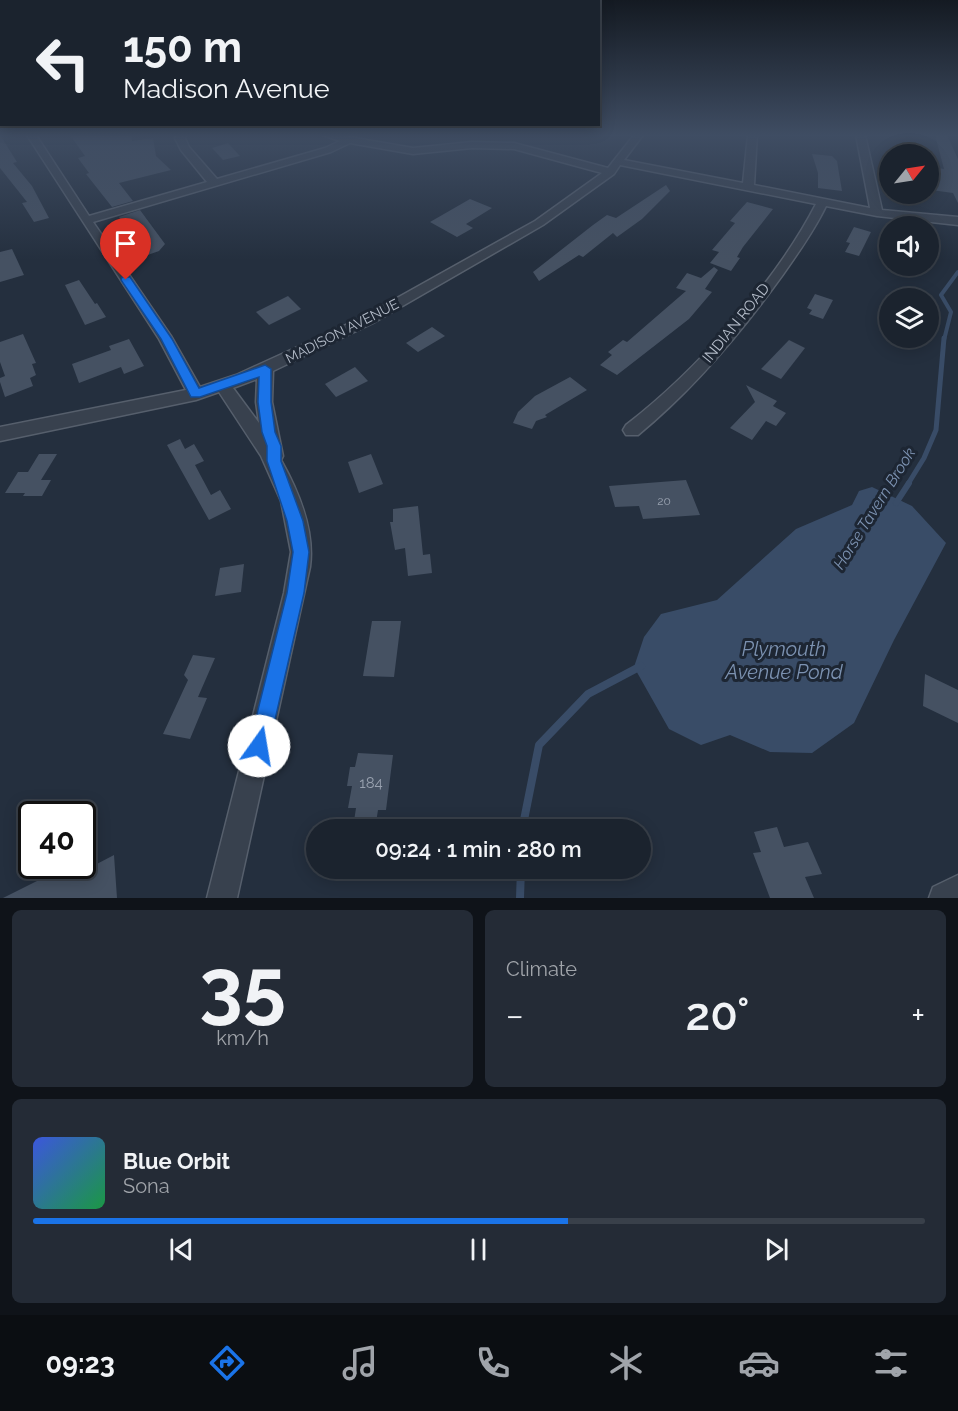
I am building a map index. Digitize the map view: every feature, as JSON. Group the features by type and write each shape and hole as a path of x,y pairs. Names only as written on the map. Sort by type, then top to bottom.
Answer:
{"street":[{"path":"59,177 166,339 196,394"},
{"path":"209,177 214,183"},
{"path":"86,220 235,177"},
{"name":"MADISON AVENUE","path":"0,434 196,394 265,369 368,320 539,223 601,177"},
{"path":"680,177 748,187 877,213 958,221"},
{"path":"748,187 749,177"},
{"path":"870,177 877,213"},
{"name":"INDIAN ROAD","path":"632,430 661,408 728,339 812,225 823,202"},
{"path":"222,898 295,593 301,552 295,521 274,461 274,446 268,432 264,402 265,369"},
{"path":"224,385 232,403 250,424 265,451 274,461"},
{"path":"944,898 958,890"}],"water":[{"name":"Plymouth Avenue Pond","path":"872,487 912,506 946,543 894,640 854,723 812,753 770,752 730,735 701,745 669,729 634,667 644,637 661,614 717,600 796,529 852,505 859,491"}],"building":[{"path":"7,177 24,177 49,218 34,222 22,203 27,202"},
{"path":"88,177 143,177 119,183 133,201 112,207"},
{"path":"818,177 840,177 842,191 818,188"},
{"path":"939,177 958,177 958,203 953,193 939,191"},
{"path":"666,185 670,191 642,219 617,237 613,233 583,257 579,255 539,281 533,272 593,225 607,215 616,218"},
{"path":"470,199 492,208 466,224 473,228 457,237 430,222"},
{"path":"747,202 773,209 743,247 737,257 740,258 731,271 710,263 719,252 712,250 735,223 730,221"},
{"path":"140,210 165,244 159,251 142,257 119,217"},
{"path":"854,227 871,232 859,256 845,252 850,243 846,242"},
{"path":"12,249 24,275 0,282 0,252"},
{"path":"714,267 718,270 705,289 712,292 689,319 617,375 600,365 612,355 608,352 623,340 627,342 686,291 676,288 687,273 701,278"},
{"path":"79,280 106,317 85,325 65,285"},
{"path":"815,294 833,300 823,319 809,314 812,310 807,308"},
{"path":"288,296 301,309 269,325 256,312"},
{"path":"432,327 445,336 418,352 406,343"},
{"path":"23,334 36,363 32,364 36,375 30,378 33,386 5,397 0,382 0,378 5,376 0,362 0,342"},
{"path":"129,339 144,366 124,374 121,367 79,383 72,364 111,350 109,346"},
{"path":"789,340 805,348 781,379 761,369"},
{"path":"355,367 368,381 336,397 325,384"},
{"path":"570,377 587,390 545,415 547,417 536,421 532,429 513,423 518,412 535,396"},
{"path":"746,385 777,401 773,406 786,413 776,426 766,421 752,440 730,428 755,402"},
{"path":"180,439 185,449 194,444 204,461 195,465 211,495 220,490 231,509 209,520 167,445"},
{"path":"39,454 57,454 41,480 51,480 42,496 5,493 18,472 28,472"},
{"path":"371,454 383,484 359,493 348,462"},
{"path":"686,480 700,515 643,519 639,506 615,507 609,486"},
{"path":"418,506 423,555 430,554 432,573 408,576 405,548 395,550 390,522 393,522 393,509"},
{"path":"244,564 241,592 215,596 220,568"},
{"path":"372,621 401,621 394,677 363,676"},
{"path":"193,655 215,658 198,697 207,698 190,739 163,734 188,680 184,675"},
{"path":"925,674 958,690 958,723 923,706"},
{"path":"358,753 393,755 386,810 378,810 377,819 354,819 356,808 348,808 352,786 347,786 350,767 355,767"},
{"path":"777,827 784,847 808,842 822,874 805,877 814,898 770,898 753,853 761,852 754,832"},
{"path":"114,855 117,898 3,898 41,879 96,879 96,864"}],"waterway":[{"name":"Horse Tavern Brook","path":"944,340 951,312 941,295 958,272"},
{"name":"Horse Tavern Brook","path":"908,484 924,458 936,430 944,338"},
{"name":"Horse Tavern Brook","path":"896,503 909,483"},
{"name":"Horse Tavern Brook","path":"524,819 539,745 588,694 641,666 639,667"},
{"name":"Horse Tavern Brook","path":"520,898 521,879"}],"route":[{"path":"126,280 166,339 196,394 265,369 264,402 268,432 274,446 274,461 295,521 301,552 295,593 259,746"}]}
